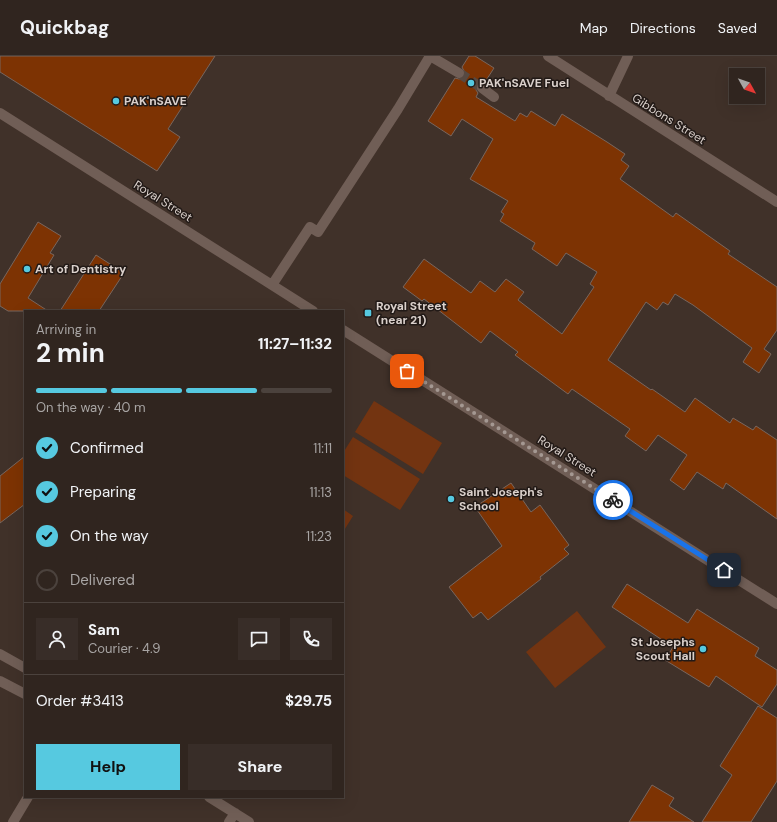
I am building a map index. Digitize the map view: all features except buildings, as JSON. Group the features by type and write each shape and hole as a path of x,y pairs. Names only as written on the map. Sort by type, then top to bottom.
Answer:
{"street":[{"path":"272,285 310,227 318,232 398,110 430,56 459,73"},
{"name":"Gibbons Street","path":"548,56 777,202"},
{"path":"609,96 628,56"},
{"path":"482,88 494,97"},
{"name":"Royal Street","path":"0,113 311,310"},
{"name":"Royal Street","path":"344,331 777,604"},
{"path":"0,654 24,667"},
{"path":"0,681 24,693"},
{"path":"13,822 27,798"},
{"path":"210,798 232,818 249,822"}],"shaded area":[{"path":"374,401 442,443 423,474 355,432"},
{"path":"353,437 420,479 400,510 344,476 344,451"},
{"path":"344,510 353,516 344,530"},
{"path":"577,611 606,647 555,688 526,652"}],"tunnel":[{"path":"459,73 482,88"}],"way so far":[{"path":"407,371 613,500"}],"place":[{"name":"PAK'nSAVE Fuel","path":"471,83"},
{"name":"PAK'nSAVE","path":"116,101"},
{"name":"Art of Dentistry","path":"27,269"},
{"name":"Royal Street (near 21)","path":"368,313"},
{"name":"Saint Joseph's School","path":"451,499"},
{"name":"St Josephs Scout Hall","path":"703,649"}],"route":[{"path":"613,500 724,570"}]}
